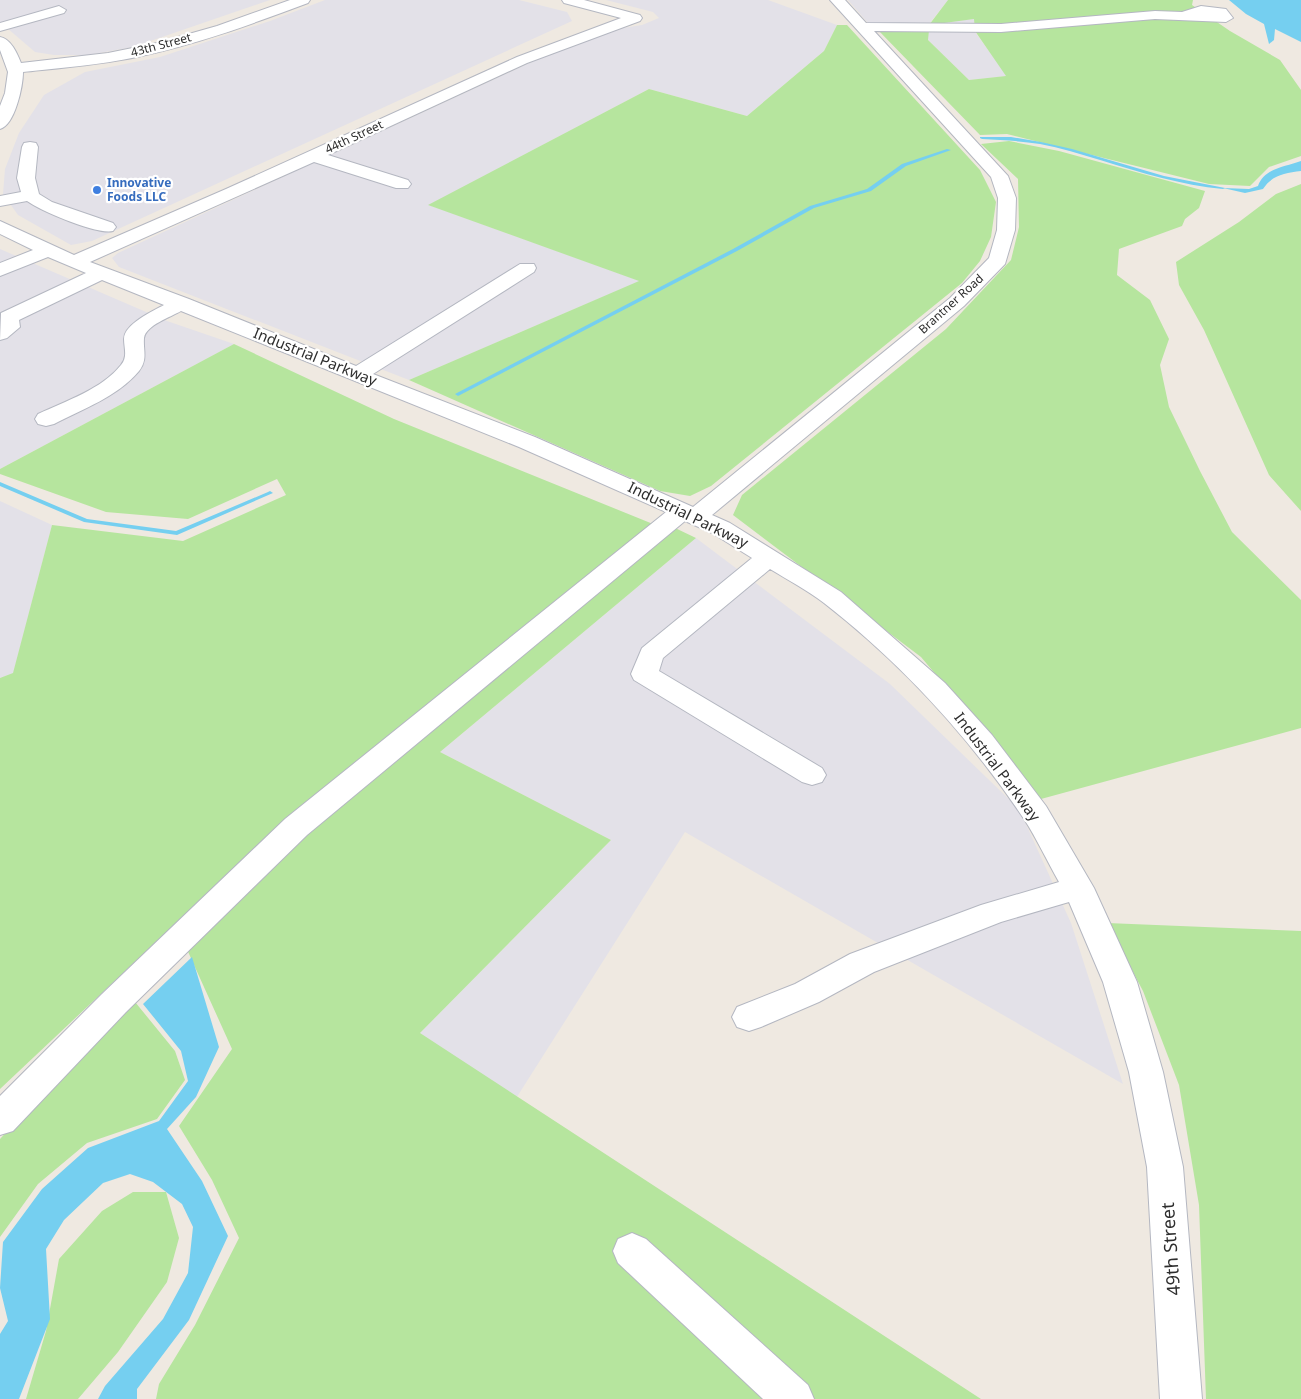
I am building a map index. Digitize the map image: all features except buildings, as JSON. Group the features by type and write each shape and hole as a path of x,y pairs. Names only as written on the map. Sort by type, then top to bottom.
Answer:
{"street":[{"name":"43th Street","path":"0,82 16,74 154,48 302,0"},
{"name":"44th Street","path":"74,262 522,60 635,18 569,0"},
{"name":"Brantner Road","path":"0,1120 114,1003 296,827 956,302 998,260 1006,230 1007,198 999,176 837,0"},
{"path":"0,27 59,10"},
{"path":"862,27 1001,28 1155,15 1187,15"},
{"path":"1,44 16,74 2,116"},
{"path":"30,147 26,178 30,195 46,206 107,227"},
{"path":"312,156 402,184"},
{"path":"0,201 30,195"},
{"name":"Industrial Parkway","path":"0,226 74,262 182,303 527,442 690,513 769,557 832,598 885,642 935,689 982,742 1035,814 1078,888 1120,982 1146,1072 1152,1101"},
{"path":"0,270 47,250"},
{"path":"356,374 400,349 527,268"},
{"path":"0,334 10,327 8,317 102,273"},
{"path":"46,419 106,388 133,365 136,351 134,336 145,322 182,303"},
{"path":"769,557 651,654 644,674 812,775"},
{"path":"749,1017 808,993 862,963 992,913 1078,888"},
{"name":"49th Street","path":"1152,1101 1165,1167 1181,1399"},
{"path":"632,1251 792,1399"}],"shaded area":[{"path":"0,0 270,0 133,47 88,55 54,55 35,52 0,22"},
{"path":"325,0 519,0 567,12 572,21 92,241 71,245 18,215 3,194 5,169 19,133 44,95 85,72 160,57 270,21"},
{"path":"606,0 768,0 837,25 824,51 747,116 649,89 429,205 640,281 409,380 119,267 112,258 118,253 536,60 617,29 642,25 659,18 653,12"},
{"path":"848,0 948,0 929,24 974,19 975,32 1007,76 969,80 928,40 868,23"},
{"path":"0,249 167,321 234,344 0,469"},
{"path":"0,501 52,525 13,674 0,678"},
{"path":"696,538 890,684 1019,809 1071,923 1123,1084 685,832 515,1100 420,1033 611,840 440,752"}],"green space":[{"path":"948,0 1193,0 1192,5 1230,31 1280,60 1301,90 1301,156 1269,167 1250,186 1209,184 1007,134 980,135 879,31 929,30 928,40 969,80 1006,76 975,31 974,19 929,25"},
{"path":"837,25 847,25 980,170 996,202 991,237 980,261 962,283 711,486 690,496 660,491 409,380 639,281 428,205 649,89 747,116 824,51"},
{"path":"1009,141 1059,151 1205,191 1199,208 1185,219 1182,226 1119,249 1117,275 1150,300 1169,339 1160,365 1169,407 1232,532 1301,600 1301,728 1041,799 921,657 733,515 742,495 946,329 1011,260 1019,227 1018,179 981,144"},
{"path":"1301,184 1301,511 1269,475 1204,330 1179,285 1176,262 1239,222 1276,194"},
{"path":"234,344 394,419 653,524 243,860 0,1089 0,678 13,673 52,525 183,541 286,495 277,479 188,519 106,512 0,474 0,469"},
{"path":"673,527 696,538 440,752 611,840 420,1033 981,1399 156,1399 159,1384 195,1325 239,1238 212,1180 179,1126 232,1049 185,945 299,837"},
{"path":"1107,923 1301,931 1301,1399 1206,1399 1199,1205 1179,1085 1143,991"},
{"path":"131,997 175,1051 185,1080 157,1119 87,1143 38,1184 0,1237 0,1139"},
{"path":"133,1192 166,1192 179,1238 167,1282 118,1352 78,1399 26,1399 46,1331 59,1259 102,1211"}],"water":[{"path":"1229,0 1301,0 1301,42 1275,29 1274,40 1269,44 1264,24 1246,14"},
{"path":"1301,161 1301,171 1284,174 1275,178 1263,189 1245,193 1223,188 1249,189 1258,186 1265,175 1270,172"},
{"path":"192,957 219,1047 196,1097 167,1129 202,1181 228,1236 189,1320 137,1389 137,1399 98,1399 105,1386 163,1319 188,1273 193,1227 182,1204 153,1182 130,1174 103,1183 64,1220 46,1249 50,1319 19,1399 0,1399 0,1334 8,1321 0,1288 3,1242 42,1189 88,1148 159,1121 188,1081 181,1051 143,1004"}],"waterway":[{"path":"982,138 1011,138 1041,143 1163,177 1223,188"},
{"path":"458,394 735,250 812,207 869,190 904,165 949,150"},
{"path":"0,484 86,521 177,533 270,493"}],"place":[{"name":"Innovative Foods LLC","path":"97,190"}]}
